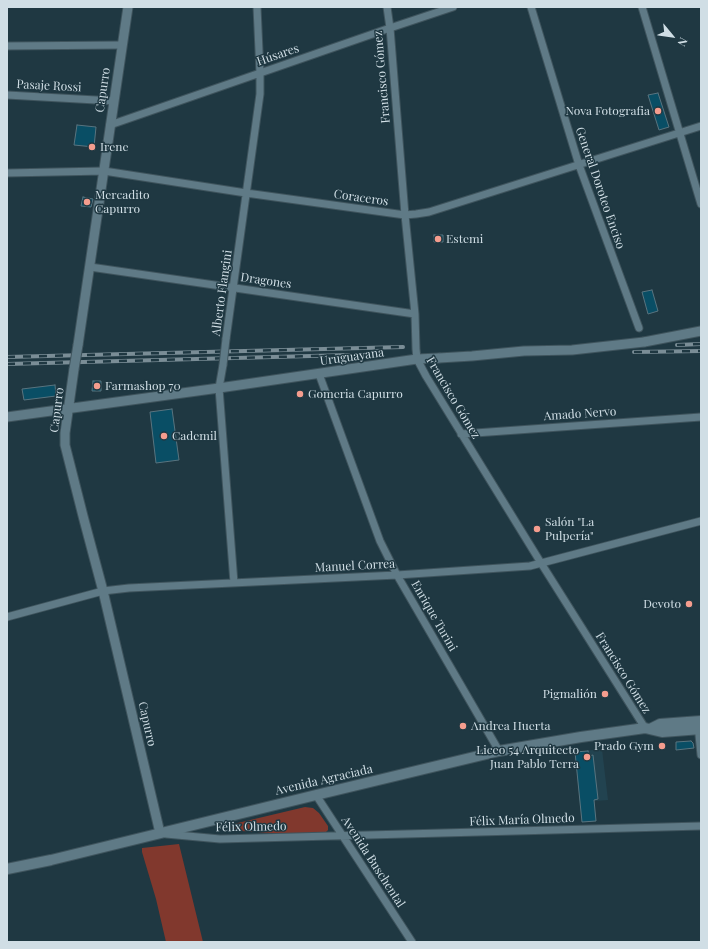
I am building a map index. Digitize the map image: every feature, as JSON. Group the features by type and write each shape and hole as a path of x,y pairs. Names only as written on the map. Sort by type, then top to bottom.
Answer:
{"main road":[{"name":"Avenida Agraciada","path":"7,869 51,860 499,751 581,737 648,729 660,724 700,725"}],"street":[{"name":"Capurro","path":"128,7 65,433 66,446 103,591 160,833"},
{"name":"Alberto Flangini","path":"234,583 219,388 260,94 257,7"},
{"name":"Francisco Gómez","path":"387,7 390,28 404,215 415,314 417,360 541,564 648,729"},
{"name":"Húsares","path":"110,125 453,7"},
{"name":"General Doroteo Enciso","path":"531,7 579,165 639,328"},
{"path":"642,7 701,204"},
{"path":"7,46 122,45"},
{"name":"Pasaje Rossi","path":"7,95 114,101"},
{"name":"Coraceros","path":"7,174 104,171 404,215 429,212 701,126"},
{"name":"Dragones","path":"90,267 415,314"},
{"name":"Uruguayana","path":"7,417 417,360 524,351 572,350 644,342 701,330"},
{"name":"Enrique Turini","path":"319,374 380,541 397,574 499,751"},
{"name":"Amado Nervo","path":"461,434 701,417"},
{"name":"Manuel Correa","path":"7,617 103,591 129,588 530,566 701,521"},
{"path":"700,725 701,755"},
{"name":"Avenida Buschental","path":"316,795 412,942"},
{"name":"Félix María Olmedo","path":"343,836 701,826"},
{"name":"Félix Olmedo","path":"160,833 220,839 343,836"}],"shaded area":[{"path":"602,749 608,800 594,801 596,821 582,822 575,752"},
{"path":"305,807 313,808 319,813 328,826 328,830 326,832 272,833 226,830 224,828 225,826"},
{"path":"179,844 203,942 166,942 156,899 142,852 142,848"}],"building":[{"name":"Nova Fotografia","path":"658,93 669,127 659,130 648,95"},
{"path":"77,125 96,127 94,147 74,145"},
{"name":"Mercadito Capurro","path":"83,197 93,199 91,207 81,206"},
{"name":"Estemi","path":"434,235 443,235 443,242 434,242"},
{"path":"652,290 658,311 648,314 642,292"},
{"name":"Farmashop 70","path":"93,381 101,381 101,391 92,391"},
{"path":"55,385 56,396 24,400 22,389"},
{"name":"Cademil","path":"172,409 179,460 156,463 150,412"},
{"path":"691,741 694,748 676,750 676,742"},
{"path":"588,751 589,756 593,755 598,799 594,800 596,821 582,822 575,752"}],"railway":[{"path":"677,345 701,344"},
{"path":"7,357 403,347"},
{"path":"634,352 701,351"},
{"path":"7,364 349,355"}],"place":[{"name":"Nova Fotografia","path":"658,111"},
{"name":"Irene","path":"92,147"},
{"name":"Mercadito Capurro","path":"87,202"},
{"name":"Estemi","path":"438,239"},
{"name":"Farmashop 70","path":"97,386"},
{"name":"Gomeria Capurro","path":"300,394"},
{"name":"Cademil","path":"164,436"},
{"name":"Salón \"La Pulpería\"","path":"537,529"},
{"name":"Devoto","path":"689,604"},
{"name":"Pigmalión","path":"605,694"},
{"name":"Andrea Huerta","path":"463,726"},
{"name":"Prado Gym","path":"662,746"},
{"name":"Liceo 54 Arquitecto Juan Pablo Terra","path":"587,757"}]}
